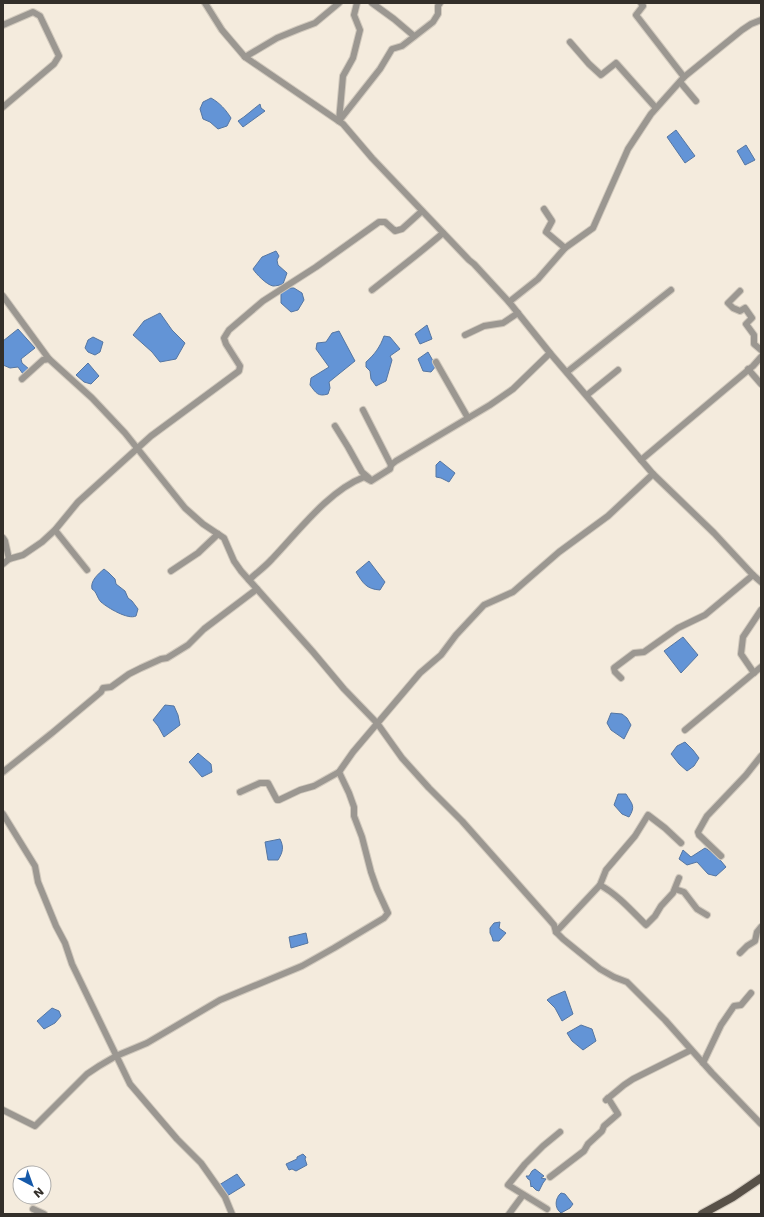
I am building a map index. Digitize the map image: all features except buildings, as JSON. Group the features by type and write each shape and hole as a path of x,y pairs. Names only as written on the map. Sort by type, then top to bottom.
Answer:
{"main road":[{"path":"702,1214 733,1197 761,1178"}],"street":[{"path":"205,3 222,30 245,57 342,124 372,158 509,302 550,353 653,474 714,532 761,582"},
{"path":"245,57 277,38 315,23 339,3"},
{"path":"339,122 343,76 353,58 360,30 354,15 357,3"},
{"path":"372,3 414,36"},
{"path":"339,122 380,69 392,49 402,46 433,22 438,14 438,6 440,3"},
{"path":"640,3 643,6 636,15 696,100"},
{"path":"3,25 33,12 40,16 59,56 54,64 3,107"},
{"path":"509,302 538,279 565,248 593,228 628,149 656,108 682,79 742,30 761,20"},
{"path":"570,42 589,64 601,75 616,63 656,108"},
{"path":"544,209 552,221 546,232 565,248"},
{"path":"3,564 9,559 23,555 42,542 55,530 78,502 139,449 151,436 239,371 240,366 226,344 224,338 234,325 263,301 316,267 379,222 385,222 395,231 402,229 422,211"},
{"path":"372,290 443,233"},
{"path":"567,372 671,290"},
{"path":"740,291 728,302 733,308 740,311 745,308 752,318 746,324 754,335 754,344 761,350"},
{"path":"3,296 49,359 92,398 139,449 185,508 203,524 224,538 234,561 241,572 344,689 378,723 402,758 492,854 554,925 556,932 600,969 627,982 665,1020 691,1050 761,1124"},
{"path":"465,335 484,326 503,323 518,313"},
{"path":"371,481 390,469 391,465 513,389 550,353"},
{"path":"641,460 753,366 761,357"},
{"path":"22,379 43,360 49,359"},
{"path":"436,362 468,418"},
{"path":"587,395 618,370"},
{"path":"748,370 761,384"},
{"path":"363,410 391,465"},
{"path":"335,426 362,472 371,481"},
{"path":"240,792 260,783 268,783 277,800 279,800 300,790 314,786 339,772 353,752 420,674 441,655 456,635 484,605 513,592 559,552 608,516 653,474"},
{"path":"249,580 271,561 315,512 336,494 364,477 371,481"},
{"path":"55,530 87,570"},
{"path":"171,571 198,553 218,534"},
{"path":"3,538 9,559"},
{"path":"621,678 615,672 614,668 619,664 634,653 644,652 678,628 705,615 753,575"},
{"path":"3,772 101,692 103,688 111,687 129,674 161,659 167,658 188,645 204,629 257,590"},
{"path":"754,673 741,654 743,637 761,610"},
{"path":"685,730 761,668"},
{"path":"721,856 699,835 698,832 707,816 746,775 761,756"},
{"path":"3,1110 35,1126 87,1074 116,1056 147,1043 220,1000 302,966 384,918 388,913 371,872 362,837 354,816 354,807 339,772"},
{"path":"3,814 35,866 38,882 56,926 65,943 72,964 130,1084 177,1139 201,1163 225,1197 232,1214"},
{"path":"556,932 600,885 606,870 635,836 648,815 681,843"},
{"path":"600,885 620,898 646,925 673,893 679,878"},
{"path":"675,889 684,892 698,909 707,915"},
{"path":"740,953 755,941 757,932 761,927"},
{"path":"703,1063 721,1025 734,1006 741,1005 751,992"},
{"path":"550,1177 584,1151 588,1144 602,1131 604,1126 618,1114 607,1099 628,1082 691,1050"},
{"path":"547,1209 508,1185 525,1164 560,1132"},
{"path":"509,1214 522,1194"},
{"path":"33,1209 44,1214"}],"water":[{"path":"211,98 227,112 231,118 227,126 218,129 210,122 203,119 200,109 203,102"},
{"path":"260,104 261,108 265,111 243,127 238,121"},
{"path":"676,130 695,156 685,163 667,137"},
{"path":"746,145 755,160 745,165 737,151"},
{"path":"276,251 279,256 277,260 278,265 287,273 283,284 273,286 262,279 253,269 262,257"},
{"path":"287,288 294,288 302,293 304,300 298,310 291,312 281,303 281,293"},
{"path":"160,313 172,330 185,343 176,359 160,362 152,352 133,335 144,321"},
{"path":"427,325 432,339 420,344 415,334"},
{"path":"18,329 35,348 21,359 22,363 29,369 23,374 18,367 10,368 3,365 3,341"},
{"path":"339,331 355,361 329,382 330,388 328,394 319,395 310,385 311,378 329,367 316,349 317,343 326,342 332,333"},
{"path":"384,336 390,337 400,349 390,356 392,360 386,381 376,386 371,379 370,371 366,367 366,362 377,350"},
{"path":"93,337 103,342 100,352 95,355 88,352 85,348 88,340"},
{"path":"428,352 436,366 431,372 423,371 418,359"},
{"path":"88,363 99,376 91,384 84,382 76,375"},
{"path":"440,461 455,473 449,482 436,477 436,465"},
{"path":"369,561 385,582 380,590 365,585 356,572"},
{"path":"104,569 115,579 116,584 125,591 128,598 138,609 136,616 132,617 123,615 108,607 101,602 92,589 92,583 95,578"},
{"path":"683,637 698,655 681,673 664,651"},
{"path":"165,705 174,706 180,725 164,737 153,720"},
{"path":"611,713 622,714 627,718 631,725 624,739 611,730 607,723"},
{"path":"685,742 699,758 694,766 687,771 671,754 677,746"},
{"path":"198,753 211,764 212,772 202,777 189,762"},
{"path":"618,794 626,794 632,805 633,808 629,817 622,814 614,805"},
{"path":"280,839 282,852 280,857 278,860 268,860 265,842"},
{"path":"705,848 716,855 726,867 716,876 708,874 697,862 687,865 679,859 683,850 691,857"},
{"path":"500,922 499,928 506,933 499,941 493,941 490,928 494,923"},
{"path":"306,933 308,943 291,948 289,937"},
{"path":"565,991 573,1014 562,1021 555,1008 547,1000"},
{"path":"52,1008 59,1011 61,1016 55,1023 44,1029 37,1021"},
{"path":"581,1025 592,1029 596,1041 583,1050 572,1041 567,1033"},
{"path":"303,1154 306,1157 305,1159 307,1165 296,1171 292,1169 289,1170 286,1164 297,1159 297,1157"},
{"path":"535,1169 544,1176 541,1178 546,1179 539,1191 532,1186 531,1187 530,1180 526,1176 529,1176"},
{"path":"237,1174 245,1185 227,1196 219,1185"},
{"path":"561,1193 565,1194 573,1204 570,1208 561,1213 556,1206 556,1203 557,1198"}]}
